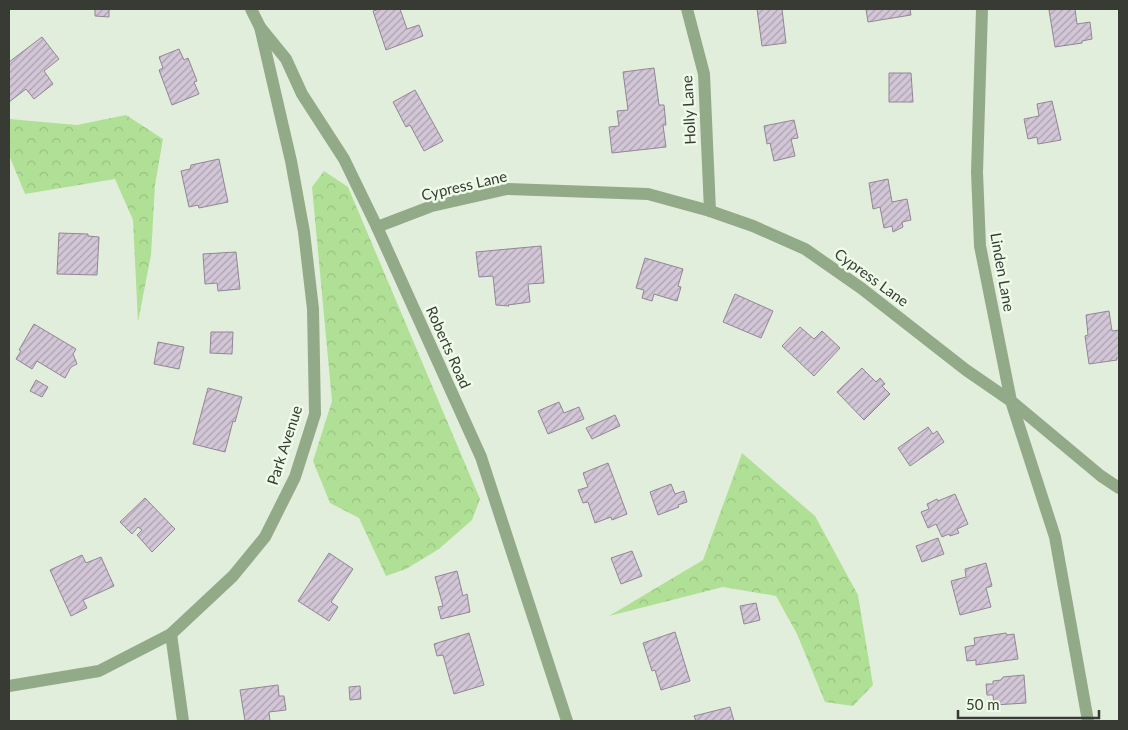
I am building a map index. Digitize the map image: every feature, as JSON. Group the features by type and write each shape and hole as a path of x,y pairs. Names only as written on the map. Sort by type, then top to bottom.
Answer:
{"street":[{"name":"Roberts Road","path":"251,9 260,27 286,59 302,94 344,159 377,227 481,457 568,721"},
{"name":"Holly Lane","path":"687,9 704,74 710,211"},
{"name":"Linden Lane","path":"982,9 976,172 980,246 1011,401"},
{"name":"Park Avenue","path":"9,686 99,671 171,634 233,576 265,537 295,476 315,414 313,309 304,232 291,160 260,27"},
{"name":"Cypress Lane","path":"377,227 432,206 506,189 648,194 710,211 753,226 805,249 861,288 966,370 1011,401"},
{"path":"1011,401 1101,476 1119,488"},
{"path":"1011,401 1055,537 1088,721"},
{"path":"171,634 183,721"}],"green space":[{"path":"126,115 163,139 155,185 151,255 138,322 133,220 115,179 25,194 9,155 9,119 77,125"},
{"path":"324,171 348,187 480,499 472,520 439,549 406,569 386,576 359,518 330,503 313,461 332,401 312,187"},
{"path":"742,453 815,516 858,595 873,685 853,706 825,702 797,634 776,596 723,587 609,616 703,560"}],"building":[{"path":"95,9 109,9 109,17 95,16"},
{"path":"400,9 407,29 419,25 423,36 386,50 373,11"},
{"path":"757,9 782,9 786,43 762,46"},
{"path":"866,9 910,9 911,15 868,22"},
{"path":"1075,9 1077,24 1090,22 1092,39 1082,41 1082,43 1055,47 1049,10"},
{"path":"42,37 59,59 44,71 53,84 34,99 26,89 9,102 9,62"},
{"path":"179,49 184,60 188,58 197,81 194,82 199,94 172,105 159,70 163,68 159,57"},
{"path":"654,68 659,105 664,105 666,125 663,125 666,147 612,153 609,127 619,126 617,111 628,110 623,72"},
{"path":"889,73 911,73 913,102 889,102"},
{"path":"415,90 443,141 424,151 410,125 406,127 393,102"},
{"path":"1052,101 1061,140 1038,144 1037,137 1028,139 1024,119 1039,116 1037,104"},
{"path":"794,120 798,138 791,139 795,156 774,161 770,143 767,144 764,126"},
{"path":"219,159 228,202 199,208 198,205 189,207 181,171 190,169 191,165"},
{"path":"888,179 892,202 907,199 911,220 902,222 903,227 893,232 892,226 884,228 880,207 873,209 869,183"},
{"path":"59,233 88,234 88,236 99,237 97,275 57,274"},
{"path":"541,246 544,283 528,284 530,302 509,306 496,305 493,276 479,277 476,252"},
{"path":"236,252 240,289 218,291 217,283 205,284 203,254"},
{"path":"645,258 683,269 678,286 681,287 677,301 654,294 652,301 642,298 644,290 636,288"},
{"path":"735,294 773,311 761,338 723,322"},
{"path":"1109,311 1112,331 1119,330 1119,358 1116,358 1117,360 1089,364 1085,336 1088,335 1086,315"},
{"path":"34,324 76,349 73,354 77,364 71,367 65,378 37,361 32,369 16,359"},
{"path":"800,327 814,339 822,331 840,348 814,376 782,346"},
{"path":"211,332 233,332 232,354 210,353"},
{"path":"158,342 184,347 179,369 154,364"},
{"path":"862,368 876,382 880,378 885,384 882,386 890,394 864,420 837,392"},
{"path":"36,380 48,387 42,397 30,391"},
{"path":"208,388 242,397 235,422 233,421 225,452 193,444"},
{"path":"559,402 564,413 579,407 584,419 548,434 538,411"},
{"path":"615,415 620,426 592,439 586,428"},
{"path":"928,427 933,434 937,431 944,442 910,466 898,448"},
{"path":"608,463 627,514 612,520 611,517 595,523 588,502 583,503 578,490 588,487 583,473"},
{"path":"671,484 675,494 684,491 687,502 658,515 650,492"},
{"path":"955,494 968,524 957,529 959,533 942,537 936,524 928,528 921,512 929,509 927,504"},
{"path":"145,498 175,529 152,552 137,535 142,530 138,527 132,534 120,522"},
{"path":"938,538 944,554 922,562 916,546"},
{"path":"632,551 642,576 621,584 611,558"},
{"path":"329,553 353,569 331,602 338,607 329,621 298,601"},
{"path":"82,555 86,563 101,557 114,586 83,600 87,608 71,616 50,570"},
{"path":"986,563 992,586 986,588 991,607 960,615 951,581 966,577 965,569"},
{"path":"457,571 463,596 467,594 470,612 441,619 438,607 443,606 435,577"},
{"path":"756,603 760,620 744,624 740,606"},
{"path":"675,632 690,681 661,690 655,670 652,671 643,643"},
{"path":"469,633 484,685 454,694 443,655 437,656 434,644"},
{"path":"1006,633 1007,635 1014,634 1018,659 976,665 976,660 967,661 965,647 975,645 974,638"},
{"path":"1024,675 1026,703 994,705 993,695 987,695 986,684 993,684 993,681 1001,680 1003,677"},
{"path":"278,685 279,696 284,696 286,710 269,712 270,721 245,721 240,690"},
{"path":"360,686 361,699 350,700 349,687"},
{"path":"730,707 734,721 696,721 694,716"}]}
